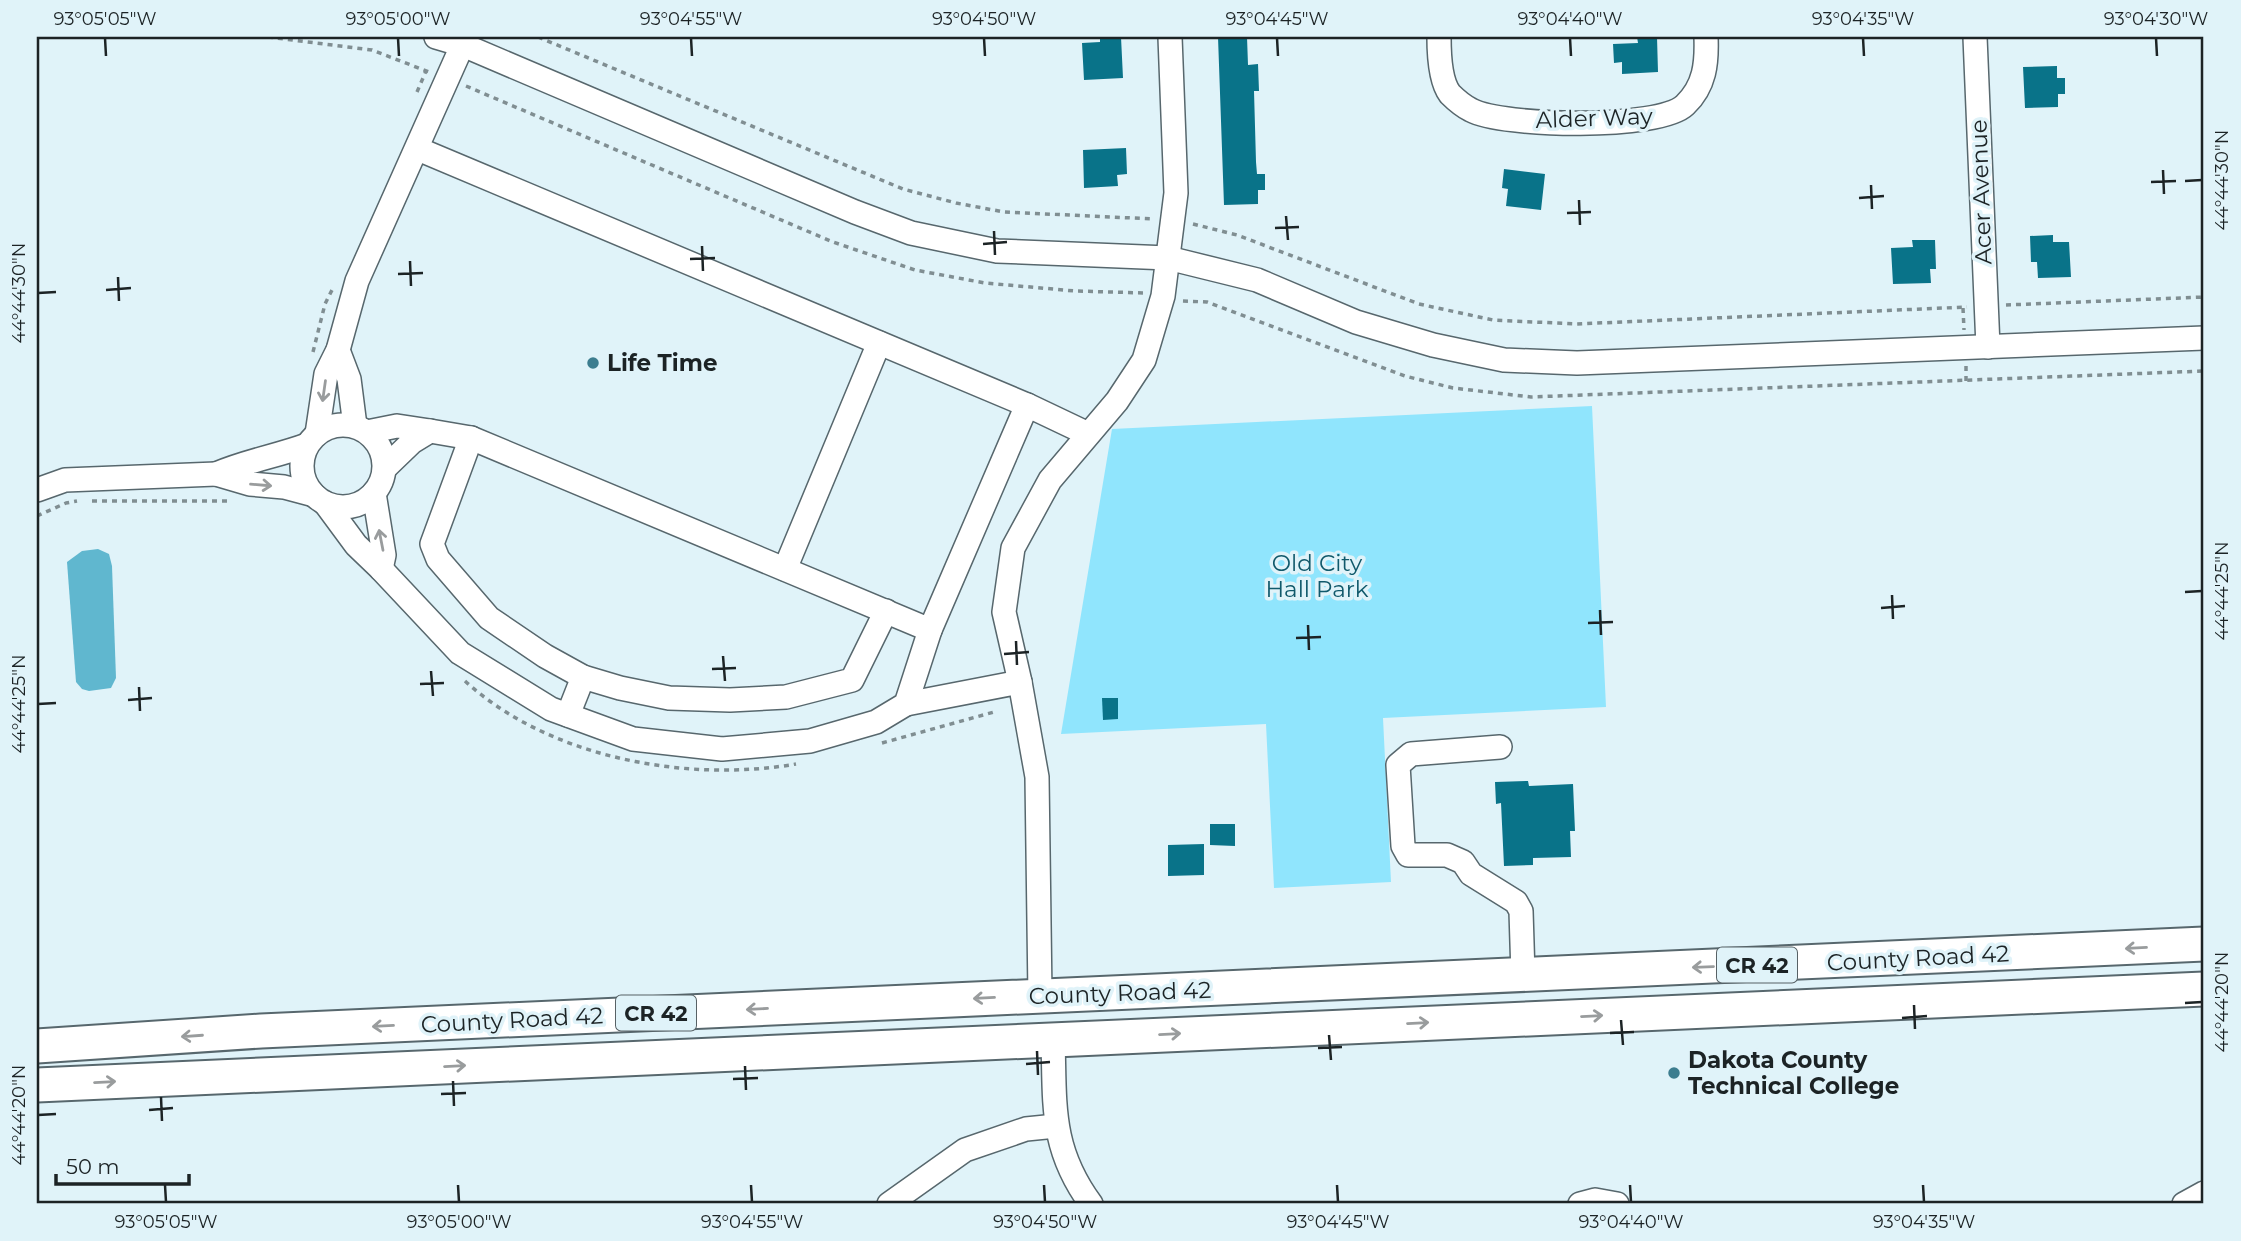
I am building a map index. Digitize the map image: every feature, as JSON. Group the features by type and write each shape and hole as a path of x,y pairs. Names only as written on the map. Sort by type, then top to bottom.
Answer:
{"highway":[{"name":"County Road 42","path":"37,1046 275,1031 2204,944"},
{"path":"1805,1006 1874,991 1956,982 2179,972 2204,966"},
{"path":"1053,1040 1053,1032 1058,1023 1073,1019 1352,1003 1384,998 1458,978"},
{"name":"County Road 42","path":"37,1085 2204,989"},
{"path":"662,1057 717,1040 764,1035 1012,1020 1039,1009 1041,996"}],"street":[{"path":"436,37 464,41 855,212 911,233 997,251 1168,258 1257,280 1356,322 1420,342 1504,359 1577,363 2204,338"},
{"path":"1041,996 1037,777 1004,612 1013,548 1050,480 1117,401 1144,360 1163,296 1177,194 1170,37"},
{"name":"Alder Way","path":"1439,37 1440,63 1449,93 1471,111 1507,119 1555,124 1655,119 1684,107 1703,82 1706,37"},
{"name":"Acer Avenue","path":"1975,37 1988,347"},
{"path":"464,41 418,149 356,281 338,350 326,374 312,440 303,458 302,471 306,484 356,545 460,653 551,709 633,739 722,749 810,741 876,722 906,704 1020,682"},
{"path":"418,149 879,342 1088,434"},
{"path":"785,569 879,342"},
{"path":"37,490 65,480 216,474 250,484 284,486 338,507 364,502 382,481 385,468 383,454 377,442 361,429 349,379 338,350"},
{"path":"906,704 930,630 1027,405"},
{"path":"216,474 246,462 278,456 312,440 327,427 341,424 361,429 397,426 471,438 930,630"},
{"path":"385,468 412,442 430,431"},
{"path":"471,438 432,544 438,559 489,618 545,656 583,677 669,698 730,700 786,697 852,680 886,611"},
{"path":"37,470 65,480"},
{"path":"374,493 384,555 381,569"},
{"path":"568,715 583,677"},
{"path":"1500,747 1411,754 1398,765 1403,846 1408,855 1447,855 1463,862 1471,874 1516,902 1521,911 1523,975"},
{"path":"1053,1040 1056,1126 1067,1163 1091,1204"},
{"path":"889,1204 912,1197 965,1150 1026,1129 1056,1126"},
{"path":"2184,1204 2204,1193"},
{"path":"1580,1204 1595,1200 1617,1204"}],"path":[{"path":"538,37 903,189 1004,212 1174,221 1237,235 1419,304 1493,320 1576,324 2204,297"}],"green space":[{"name":"Old City Hall Park","path":"1592,406 1606,707 1383,718 1391,882 1274,888 1266,724 1061,734 1112,429"}],"shaded area":[{"path":"98,549 109,554 112,566 116,678 111,688 89,691 82,689 76,682 67,562 82,551"}],"building":[{"path":"1100,37 1121,37 1123,78 1084,80 1082,43 1100,42"},
{"path":"1218,37 1247,37 1248,65 1258,64 1259,91 1254,91 1256,162 1257,174 1265,174 1265,190 1258,190 1258,204 1224,205"},
{"path":"1637,37 1657,37 1658,72 1622,74 1622,62 1614,63 1613,44 1638,43"},
{"path":"2057,66 2057,78 2065,78 2065,94 2058,94 2058,107 2025,108 2023,67"},
{"path":"1126,148 1127,174 1117,175 1118,186 1084,188 1083,150"},
{"path":"1504,169 1545,174 1541,210 1506,206 1508,189 1502,188"},
{"path":"2053,235 2053,242 2069,242 2071,277 2038,278 2037,262 2031,262 2030,236"},
{"path":"1912,240 1935,240 1936,269 1930,269 1931,283 1893,284 1891,248 1913,247"},
{"path":"1102,698 1118,698 1118,719 1103,720"},
{"path":"1528,781 1529,786 1573,784 1575,831 1570,831 1571,857 1533,858 1533,865 1504,866 1501,803 1496,804 1495,782"},
{"path":"1210,824 1235,824 1235,846 1210,845"},
{"path":"1204,844 1204,875 1168,876 1168,845"}],"place":[{"name":"Life Time","path":"593,363"},
{"name":"Dakota County Technical College","path":"1674,1073"}]}
